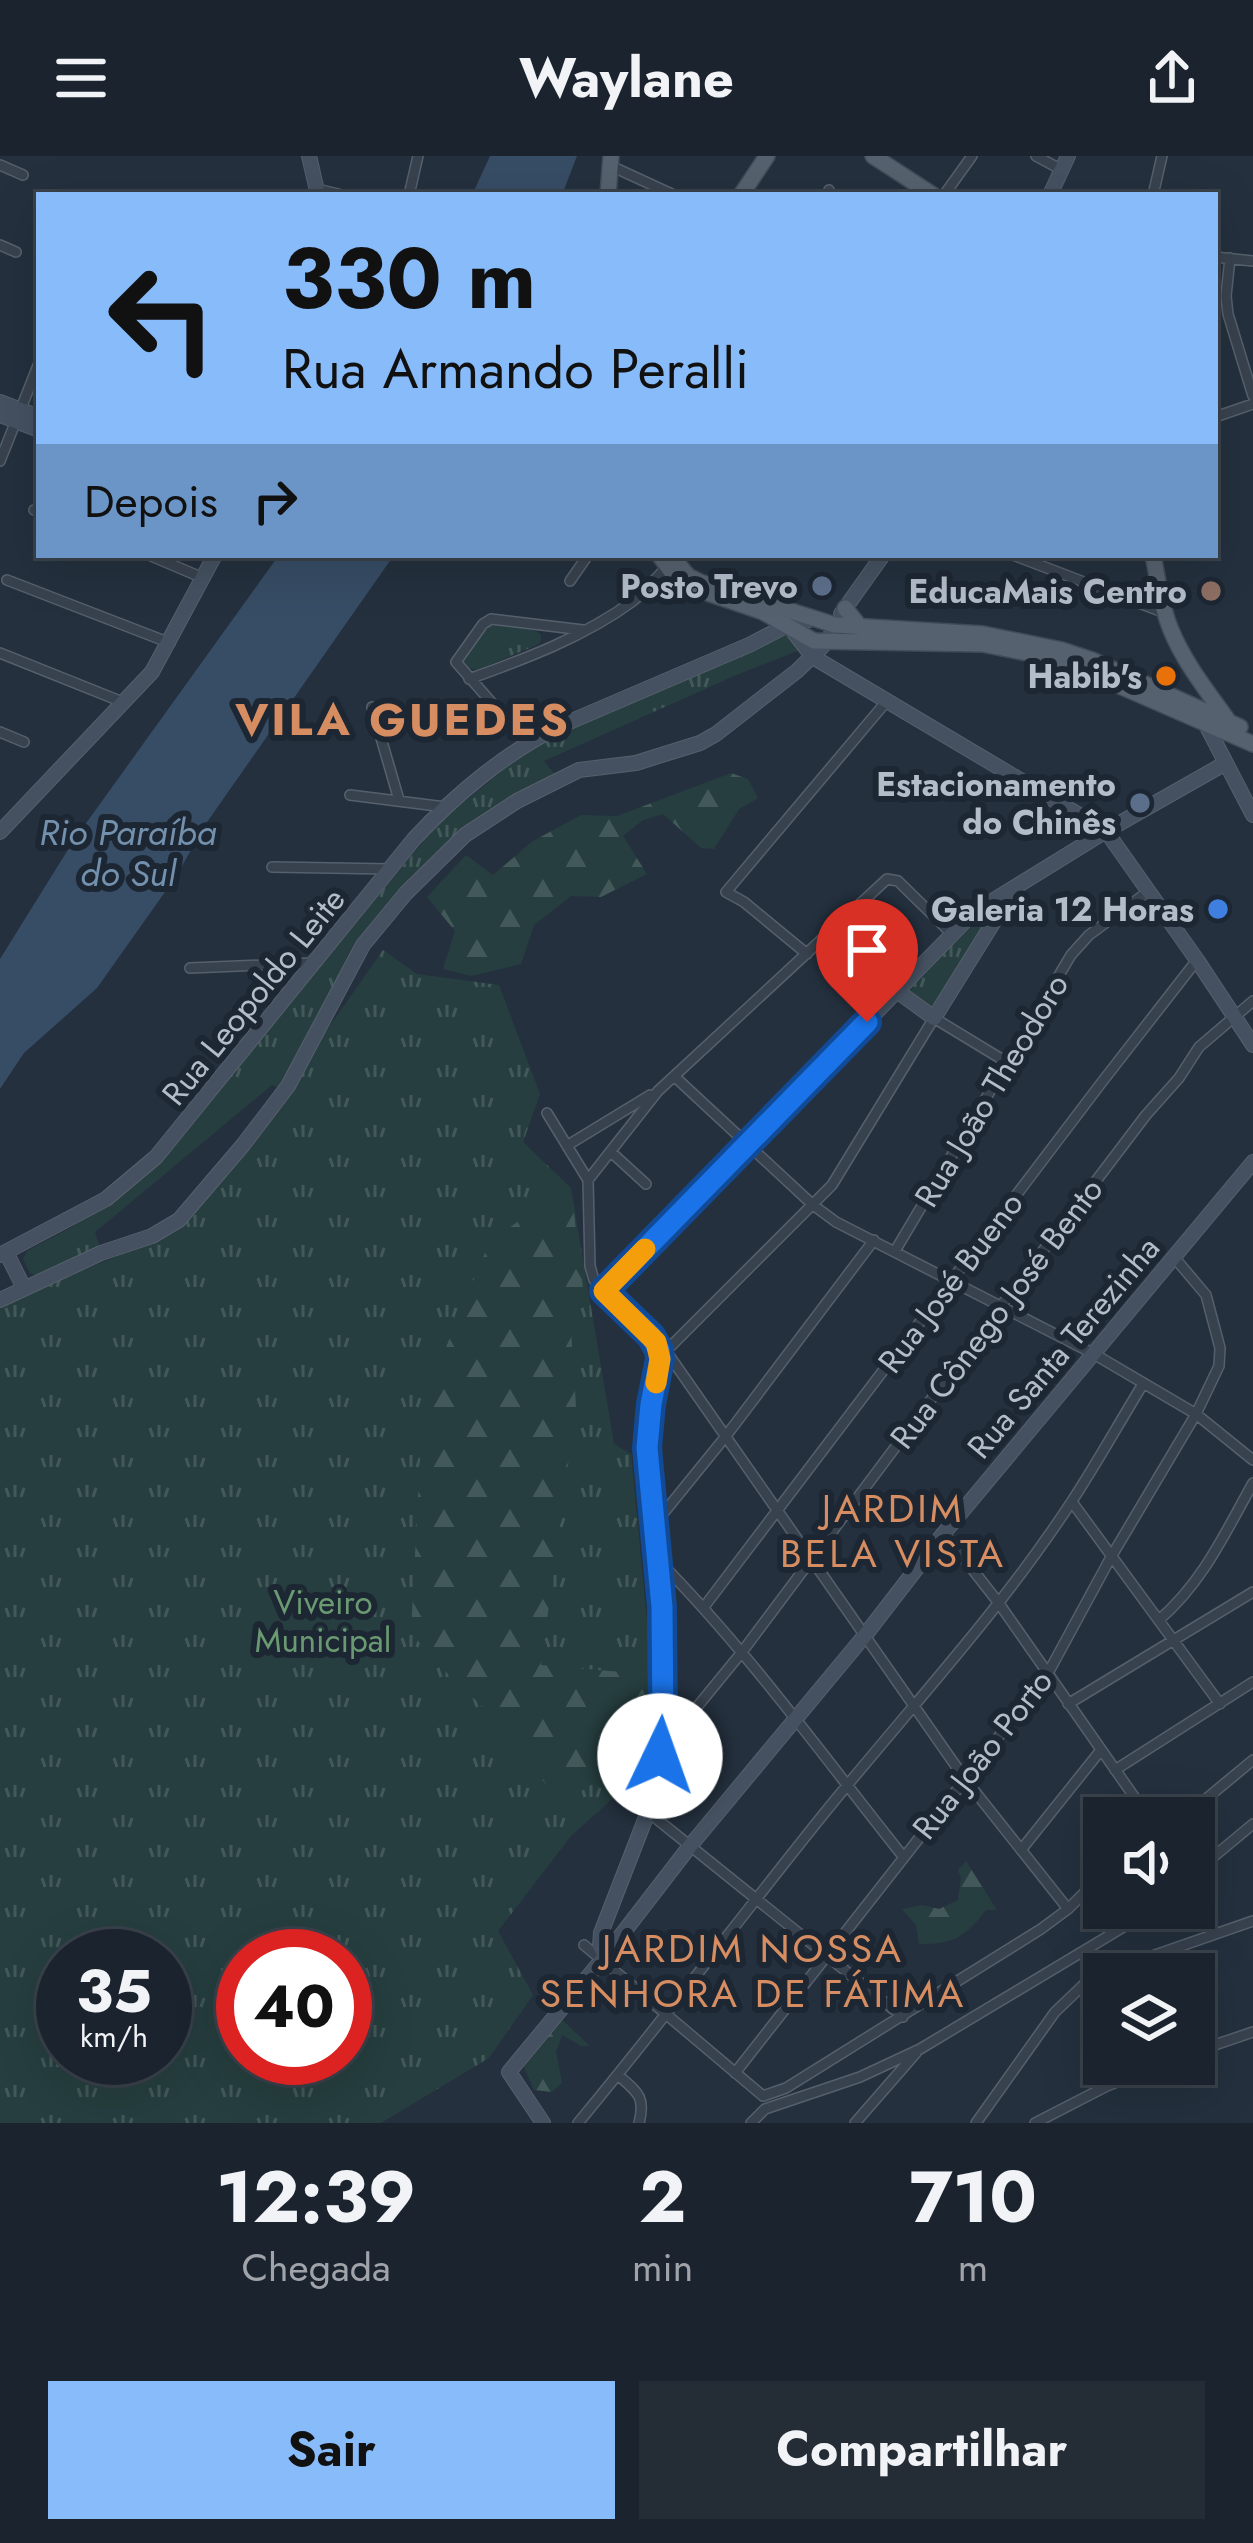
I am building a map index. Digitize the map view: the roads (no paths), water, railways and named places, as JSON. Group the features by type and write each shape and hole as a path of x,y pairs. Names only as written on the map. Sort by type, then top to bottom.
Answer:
{"main road":[{"path":"873,156 928,192"},
{"path":"742,192 758,159"},
{"path":"608,192 611,161"},
{"path":"1154,558 1165,613 1184,656 1231,729 1253,734"},
{"path":"665,559 700,582 835,625 1030,641 1092,660 1181,699 1201,715"},
{"path":"665,559 687,586 763,612 814,641 946,642 1015,650 1072,665 1201,715 1253,745"},
{"path":"844,608 861,628"},
{"path":"1181,699 1190,689 1184,656"}],"street":[{"path":"308,156 318,192"},
{"path":"410,192 418,156"},
{"path":"946,192 971,156"},
{"path":"1036,156 1065,163 1051,192"},
{"path":"1155,192 1162,156"},
{"path":"611,161 668,192"},
{"path":"0,165 23,175"},
{"path":"0,245 16,252"},
{"path":"1218,257 1253,261"},
{"path":"1218,416 1253,400 1228,314 1230,258"},
{"path":"0,461 36,371"},
{"path":"0,402 36,428"},
{"path":"0,415 36,417"},
{"path":"156,558 203,578"},
{"path":"0,832 6,815 152,672 213,558"},
{"path":"570,581 586,558"},
{"path":"3,1258 13,1294 89,1258 165,1230 196,1203 288,1087 363,945 406,892 465,835 579,770 636,763 700,742 729,725 828,641 844,608 881,558"},
{"path":"1022,558 1165,613"},
{"path":"469,680 539,653 634,600 665,559"},
{"path":"7,580 170,643"},
{"path":"528,744 456,662 491,619 583,630"},
{"name":"Rua Leopoldo Leite","path":"3,1258 106,1199 156,1157 390,868 446,807 528,744 560,726 812,619"},
{"path":"539,653 547,637 544,625"},
{"path":"789,628 813,657 1106,832 1253,1045"},
{"path":"0,652 125,703"},
{"path":"807,954 726,892 886,702"},
{"path":"372,707 399,800"},
{"path":"1201,715 1253,815"},
{"path":"1231,729 1253,754"},
{"path":"0,732 24,742"},
{"path":"604,1291 974,913 1224,764"},
{"path":"350,795 446,807"},
{"path":"272,867 390,868"},
{"path":"588,1180 658,1091 884,882 898,881 952,934"},
{"path":"603,1958 602,1933 648,1812 662,1750 658,1561 647,1448 662,1350 842,1172 1016,886"},
{"name":"Rua João Theodoro","path":"895,1251 1078,945 1150,891"},
{"name":"Rua José Bueno","path":"704,1607 1197,960"},
{"path":"190,968 314,963"},
{"path":"897,991 1008,1063"},
{"name":"Rua Cônego José Bento","path":"662,1750 742,1652 1198,1047 1253,1001"},
{"path":"674,1076 836,1222 1094,1354 1196,1414 1253,1460"},
{"path":"568,1145 658,1091"},
{"path":"547,1113 588,1180 594,1280 651,1336 727,1436 965,1779 1068,1909"},
{"path":"611,1152 646,1184"},
{"name":"Rua Santa Terezinha","path":"543,2123 505,2067 603,1958 944,1533 1253,1162"},
{"path":"653,1526 874,1240"},
{"name":"Rua João Porto","path":"735,2073 1047,1675 1196,1414 1219,1366 1220,1348 1206,1295 1174,1257"},
{"path":"578,2123 998,1602 1072,1502 1143,1384"},
{"path":"1160,1620 1198,1580 1253,1483"},
{"path":"1072,1502 1220,1704"},
{"path":"944,1533 1135,1797"},
{"path":"658,1561 742,1652 902,1856"},
{"path":"1068,1704 1253,1592"},
{"path":"1115,1770 1253,1682"},
{"path":"1021,1850 1101,1750"},
{"path":"1209,1797 1253,1760"},
{"path":"648,1812 903,2017"},
{"path":"1215,1856 1253,1824"},
{"path":"751,2123 764,2103 1041,1929 1083,1894"},
{"path":"1162,1953 1253,1921"},
{"path":"584,1945 764,2103 792,2102 920,2049 1121,1929"},
{"path":"1101,1941 1103,1953"},
{"path":"1089,1948 1091,1953"},
{"path":"976,2123 1055,2012 1083,1985"},
{"path":"1215,2045 1253,2032"},
{"path":"855,2123 920,2049"},
{"path":"618,2074 642,2100 639,2123"},
{"path":"1035,2123 1110,2085"},
{"path":"786,2088 792,2102"}],"water":[{"path":"490,156 577,156 563,192 473,192"},
{"name":"Rio Paraíba do Sul","path":"277,558 392,558 97,988 24,1053 0,1089 0,959 74,840"}],"place":[{"name":"Posto Trevo","path":"822,586"},
{"name":"EducaMais Centro","path":"1211,591"},
{"name":"Habib's","path":"1166,676"},
{"name":"Estacionamento do Chinês","path":"1140,803"},
{"name":"Galeria 12 Horas","path":"1218,909"}],"district":[{"name":"VILA GUEDES","path":"403,719"},
{"name":"JARDIM BELA VISTA","path":"893,1530"},
{"name":"JARDIM NOSSA SENHORA DE FÁTIMA","path":"753,1970"}],"park label":[{"name":"Viveiro Municipal","path":"323,1621"}]}
